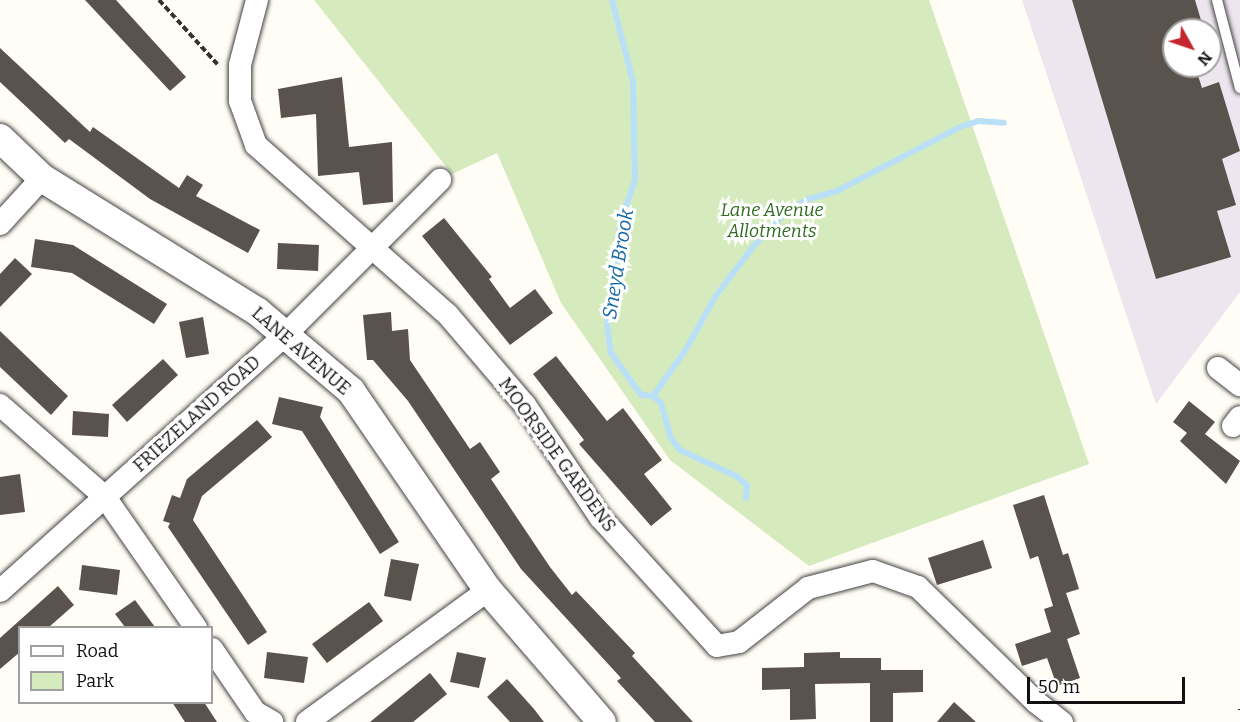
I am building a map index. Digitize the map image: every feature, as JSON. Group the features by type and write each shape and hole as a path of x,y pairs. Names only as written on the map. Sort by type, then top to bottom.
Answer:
{"street":[{"path":"257,0 240,65 239,89 240,101 256,145 374,249"},
{"name":"LANE AVENUE","path":"0,138 42,178 258,312 351,392 488,590 602,722"},
{"path":"0,224 42,178"},
{"name":"FRIEZELAND ROAD","path":"0,591 286,334 374,249 440,180"},
{"name":"MOORSIDE GARDENS","path":"374,249 448,315 525,405 600,517 717,646 738,642 808,588 873,571 918,587 1035,702 1062,722"},
{"path":"1218,368 1240,385"},
{"path":"0,405 105,497 195,626"},
{"path":"307,722 488,590"},
{"path":"213,651 255,712 272,722"}],"lane":[{"path":"1217,0 1240,88"}],"path":[{"path":"159,0 239,89"}],"shaded area":[{"path":"1022,0 1240,0 1240,292 1156,404"}],"green space":[{"name":"Lane Avenue Allotments","path":"314,0 929,0 1089,464 809,566 670,460 561,303 497,153 452,174"}],"building":[{"path":"85,0 116,0 186,77 170,91"},
{"path":"1072,0 1195,0 1200,18 1162,18 1162,78 1199,78 1202,88 1219,82 1240,151 1222,159 1236,205 1217,211 1231,257 1156,279"},
{"path":"0,48 90,132 93,127 179,188 187,175 203,185 196,196 260,230 248,253 150,199 69,139 65,143 0,82"},
{"path":"342,77 349,147 392,142 393,202 363,205 359,172 318,176 316,114 281,118 278,89"},
{"path":"444,218 492,277 489,279 510,308 535,289 553,313 510,345 422,236"},
{"path":"35,239 73,245 167,304 154,324 72,273 31,267"},
{"path":"278,243 319,245 318,271 277,269"},
{"path":"15,258 32,274 0,307 0,274"},
{"path":"391,312 392,331 408,329 410,360 470,449 480,442 500,472 491,479 550,567 572,595 576,591 635,653 632,656 693,722 655,722 617,681 621,678 521,569 408,401 373,360 367,360 363,315"},
{"path":"203,317 209,354 186,358 179,322"},
{"path":"0,331 68,396 51,415 0,367"},
{"path":"556,356 607,421 623,408 662,460 644,474 672,509 651,526 579,444 584,440 533,374"},
{"path":"163,359 178,375 127,422 112,405"},
{"path":"279,397 323,407 320,417 399,542 380,554 302,431 272,424"},
{"path":"1189,401 1215,422 1205,434 1240,461 1226,484 1180,441 1187,433 1173,422"},
{"path":"73,411 109,414 108,437 72,435"},
{"path":"257,420 272,437 202,496 193,520 267,632 248,645 168,527 170,523 163,521 172,495 180,498 187,479"},
{"path":"20,474 25,512 0,515 0,477"},
{"path":"1044,495 1063,555 1068,553 1079,589 1066,593 1080,634 1067,639 1080,678 1057,686 1047,658 1022,666 1015,644 1051,632 1044,609 1053,606 1038,556 1030,559 1013,505"},
{"path":"983,540 992,568 937,585 928,558"},
{"path":"391,559 419,564 411,601 384,596"},
{"path":"82,565 120,570 117,595 79,590"},
{"path":"58,586 74,605 50,626 18,626 18,654 0,669 0,638"},
{"path":"135,600 154,626 124,626 115,614"},
{"path":"369,602 383,621 327,663 312,644"},
{"path":"267,652 308,657 304,683 264,678"},
{"path":"457,652 486,658 479,688 450,682"},
{"path":"840,652 840,658 881,658 881,670 923,670 923,692 893,693 893,722 870,722 870,683 815,684 816,719 790,720 790,689 762,690 762,668 804,667 804,653"},
{"path":"430,673 447,694 413,722 370,722"},
{"path":"507,679 544,722 510,722 487,697"},
{"path":"954,702 976,722 937,722"},
{"path":"173,704 205,704 217,722 185,722"}],"waterway":[{"name":"Sneyd Brook","path":"612,0 633,82 635,180 621,221 615,261 607,325 611,353 641,395 653,396 661,403 671,438 680,450 738,477 747,486 746,498"},
{"path":"653,396 685,351 715,297 753,247 787,211 809,199 837,191 960,127 978,121 1004,123"}]}
